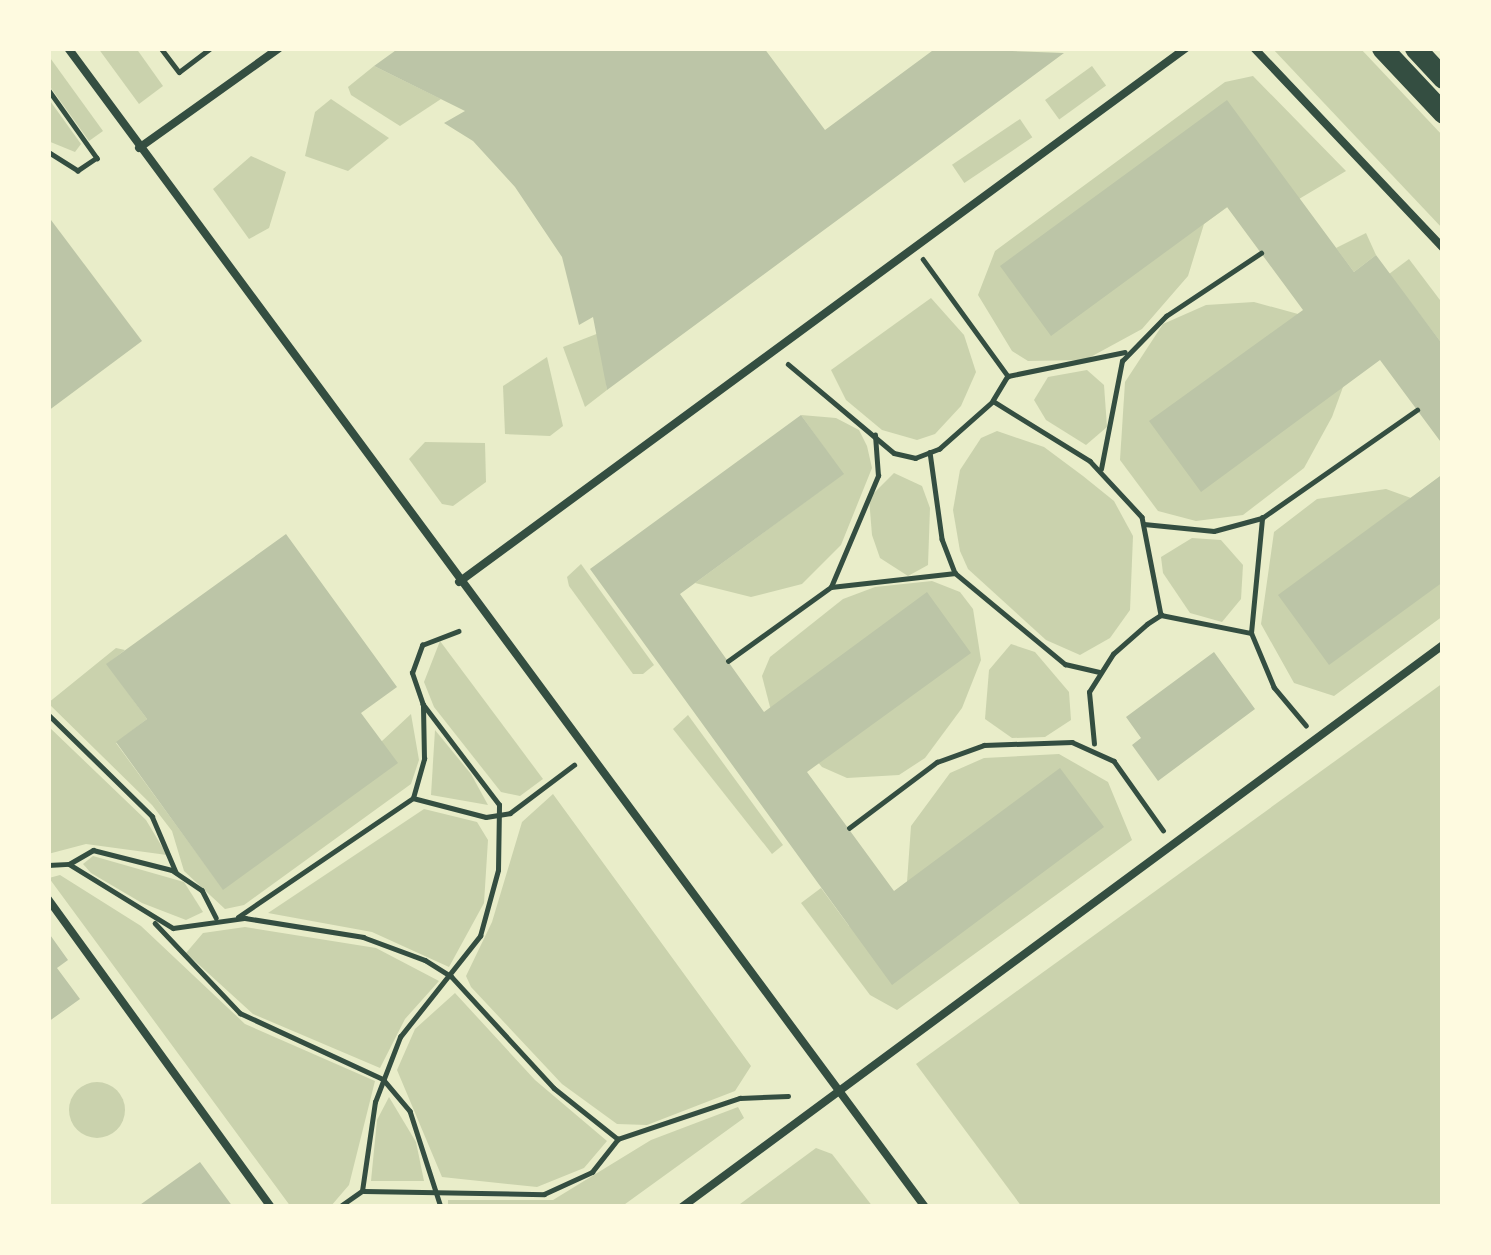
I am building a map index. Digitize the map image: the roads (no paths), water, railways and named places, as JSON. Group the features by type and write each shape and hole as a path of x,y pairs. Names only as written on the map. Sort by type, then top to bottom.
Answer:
{"main road":[{"path":"1382,48 1443,112"},
{"path":"1414,48 1443,78"}],"lane":[{"path":"68,48 925,1207"},
{"path":"139,148 279,48"},
{"path":"459,581 1186,48"},
{"path":"1254,48 1443,248"},
{"path":"682,1207 1443,645"},
{"path":"48,899 271,1207"}]}
